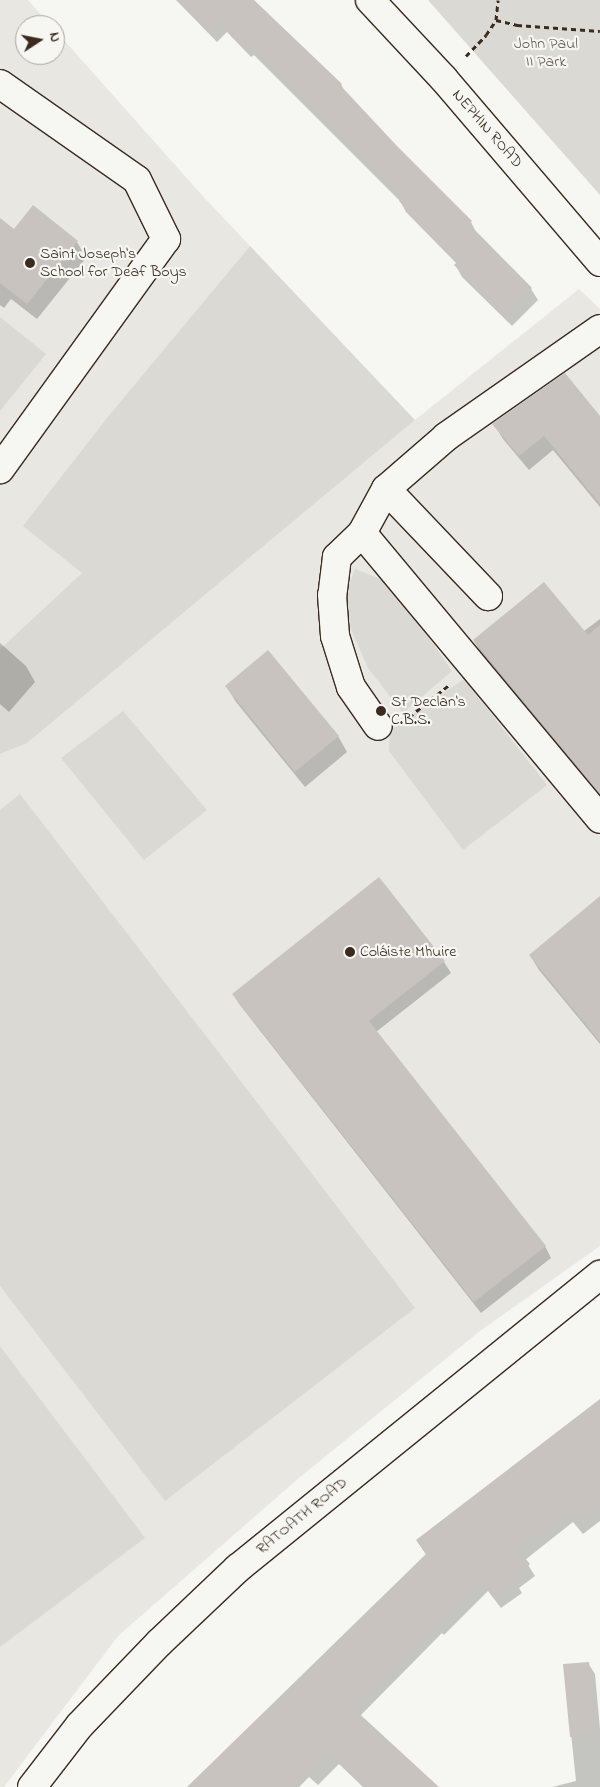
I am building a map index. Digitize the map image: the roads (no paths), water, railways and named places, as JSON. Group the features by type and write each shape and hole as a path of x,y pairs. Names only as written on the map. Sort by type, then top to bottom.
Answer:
{"main road":[{"name":"NEPHIN ROAD","path":"370,0 443,78 600,262"},
{"path":"0,84 137,180 166,239 0,469"},
{"path":"378,726 351,687 335,636 332,595 337,557 362,533 386,488 446,437 600,329"},
{"path":"386,488 488,596"},
{"path":"362,533 600,819"},
{"name":"RATOATH ROAD","path":"32,1787 80,1725 160,1642 238,1568 600,1275"}],"place":[{"name":"Saint Joseph's School for Deaf Boys","path":"30,263"},
{"name":"St Declan's C.B.S.","path":"381,711"},
{"name":"Coláiste Mhuire","path":"350,952"}],"park label":[{"name":"John Paul II Park","path":"546,53"}]}
